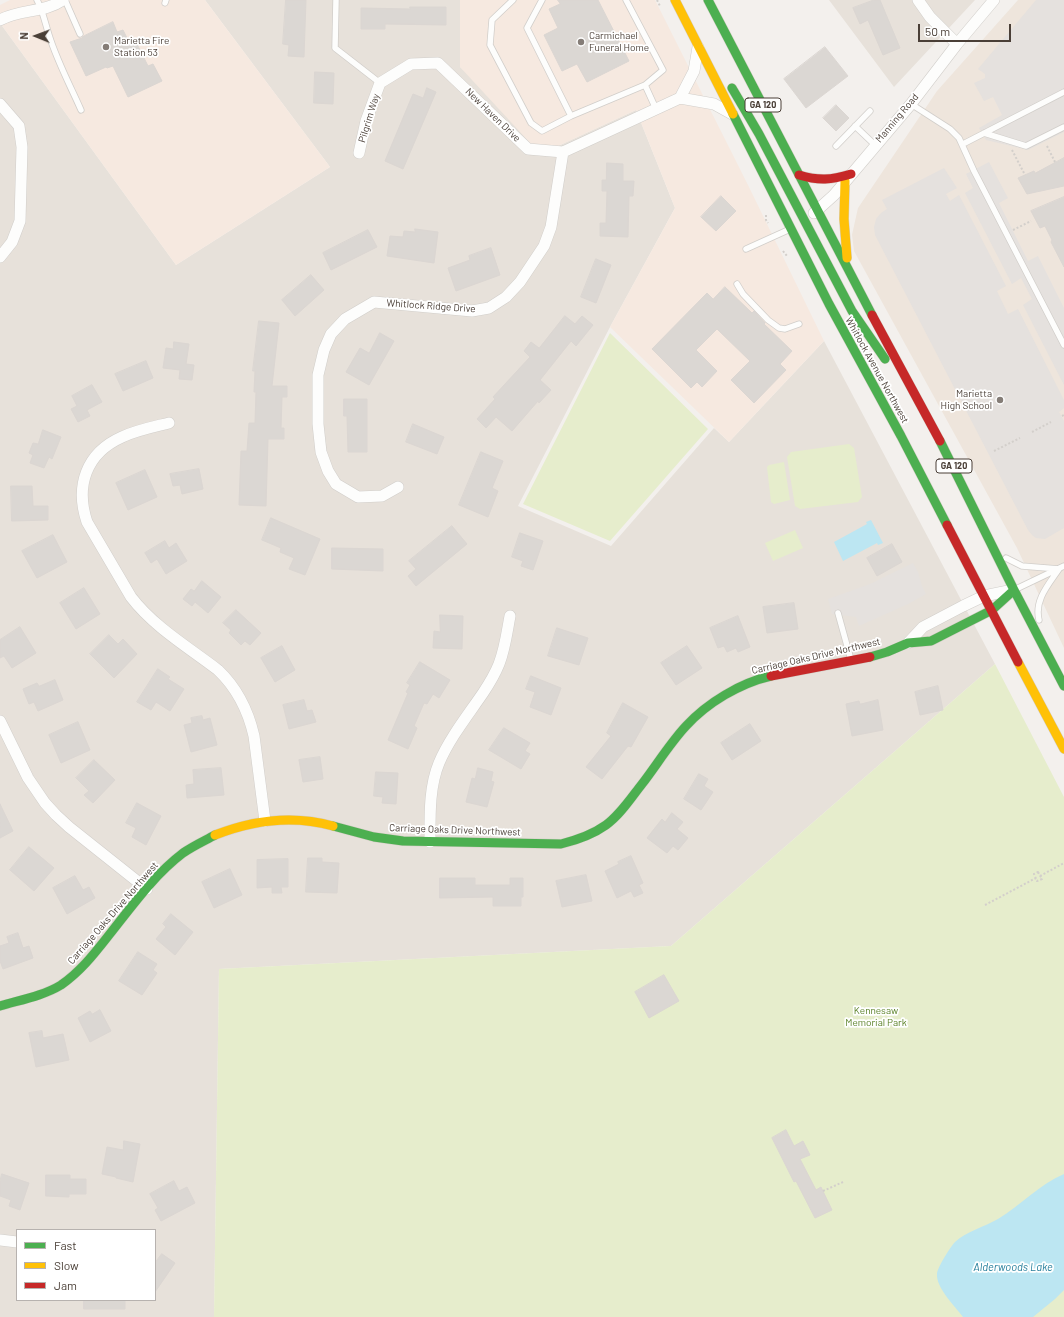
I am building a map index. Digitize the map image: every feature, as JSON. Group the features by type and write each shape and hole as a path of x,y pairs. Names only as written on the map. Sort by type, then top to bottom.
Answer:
{"main road":[{"name":"Whitlock Avenue Northwest","path":"674,0 832,310 902,436 1064,749"},
{"name":"GA 120","path":"708,0 850,272 948,455 1014,590 1064,686"},
{"path":"708,65 737,95 863,329 888,362 911,386"},
{"path":"799,175 815,180 848,178 844,207 844,234 850,272"},
{"name":"Carriage Oaks Drive Northwest","path":"0,1006 44,992 57,986 77,972 169,865 197,845 227,831 264,821 284,820 334,826 388,840 561,844 576,840 591,834 615,817 686,726 723,696 744,685 768,677 888,652 908,644 931,641 992,610 1014,590"}],"street":[{"path":"918,0 930,17 957,44"},
{"name":"Manning Road","path":"791,228 818,211 834,195 911,104 957,44 994,0"},
{"path":"0,20 39,5 62,1"},
{"path":"698,45 694,71 680,98 714,104 733,114"},
{"name":"New Haven Drive","path":"380,83 411,64 438,63 528,149 563,152 680,98"},
{"name":"Pilgrim Way","path":"359,152 366,121 380,83"},
{"path":"0,104 19,126 22,147 20,222 12,242 0,257"},
{"name":"Whitlock Ridge Drive","path":"398,487 382,496 358,498 336,484 328,471 321,452 318,424 318,375 324,350 331,334 345,319 374,302 472,311 489,308 506,297 520,282 544,246 551,227 563,152"},
{"path":"169,422 122,437 110,443 103,449 92,461 86,471 81,491 83,510 87,522 131,597 139,607 157,624 218,670 226,678 241,700 251,723 254,736 264,821"},
{"path":"908,644 924,627 984,596 1014,590"},
{"path":"430,842 432,794 439,764 446,750 500,664 510,616"},
{"path":"0,721 28,778 45,803 70,827 147,889"},
{"path":"0,1240 16,1242"}],"lane":[{"path":"336,0 335,48 380,83"},
{"path":"513,0 492,20 490,46 531,123 542,131 571,116 645,85 663,70 626,0"},
{"path":"542,0 527,28 571,116"},
{"path":"62,1 80,34"},
{"path":"39,5 56,54 81,110"},
{"path":"645,85 656,109"},
{"path":"962,144 1064,92"},
{"path":"911,104 950,129 959,138 974,171 1064,345"},
{"path":"836,146 870,111"},
{"path":"855,126 875,145"},
{"path":"984,133 1026,146 1064,127"},
{"path":"746,249 791,228"},
{"path":"737,284 743,294 768,320 779,328 784,329 799,324"},
{"path":"993,548 1008,560 1022,566 1062,567"},
{"path":"1014,590 1062,567"},
{"path":"1047,654 1038,619 1038,608 1041,596 1062,567"},
{"path":"838,613 851,660"}],"path":[{"path":"1047,146 1055,162"},
{"path":"1011,149 1025,175"},
{"path":"1007,234 1031,222"},
{"path":"1032,432 1051,422"},
{"path":"994,452 1020,438"},
{"path":"1040,876 1064,863"},
{"path":"1038,872 1042,879 1037,881 1036,878 1034,874 1038,872"},
{"path":"985,905 1036,878"},
{"path":"823,1191 843,1182"}],"shaded area":[{"path":"10,0 205,0 330,167 176,265 0,23 0,5"},
{"path":"205,0 460,0 460,67 558,146 636,110 675,208 610,327 518,506 611,546 714,428 729,442 824,341 995,664 671,946 219,969 214,1317 0,1317 0,23 176,265 330,167"},
{"path":"460,0 655,0 824,341 729,442 610,327 675,208 636,110 558,146 533,146 460,67"},
{"path":"829,0 975,0 894,87"},
{"name":"Marietta High School","path":"1018,0 1064,0 1064,648 1017,548 854,251 852,235 858,208 937,91"},
{"path":"1036,0 1064,0 1064,132 1028,150 986,140 979,128 1002,115 993,97 984,101 974,83 985,78 985,74 978,69"},
{"path":"989,162 1008,198 999,203 1028,261 1038,256 1064,308 1064,385 1023,305 1032,299 1021,278 1012,284 965,193 973,188 966,174"},
{"path":"944,168 957,188 946,194 950,201 959,195 1006,286 997,291 1008,314 1018,309 1064,400 1064,408 1059,412 1064,421 1064,528 1045,539 1036,538 1028,530 875,235 874,227 876,219 887,209 882,200"},
{"path":"913,563 926,594 908,604 859,626 856,617 832,614 828,599 870,584"}],"green space":[{"path":"610,333 708,429 610,541 523,504"},
{"path":"849,444 854,448 862,497 858,502 800,509 795,506 787,457 791,452"},
{"path":"784,462 790,500 774,504 771,502 767,467 769,465"},
{"path":"795,530 803,548 773,561 765,543"},
{"name":"Kennesaw Memorial Park","path":"995,664 1064,797 1064,1317 214,1317 219,969 671,946"}],"water":[{"path":"871,520 883,543 878,545 877,543 843,561 834,542 867,524 866,522"},
{"name":"Alderwoods Lake","path":"1064,1174 1064,1290 1033,1317 963,1317 943,1291 937,1274 944,1257 950,1248 959,1238 998,1219 1047,1183"}],"building":[{"path":"286,0 306,0 304,57 288,56 289,45 283,44"},
{"name":"Carmichael Funeral Home","path":"558,0 598,0 629,61 587,82 577,64 562,71 544,35 558,28 549,9 560,4"},
{"path":"874,0 880,0 900,48 883,55 868,20 860,24 853,8"},
{"path":"410,7 446,7 446,25 385,24 385,29 361,29 361,8 410,9"},
{"name":"Marietta Fire Station 53","path":"113,22 117,32 123,30 128,40 134,38 148,66 153,64 162,81 128,97 113,66 106,67 86,76 70,42 82,38"},
{"path":"825,47 848,76 806,108 784,79"},
{"path":"315,72 334,73 333,104 314,103"},
{"path":"427,88 436,92 403,169 385,161 413,94 423,98"},
{"path":"836,105 849,118 836,131 823,118"},
{"path":"1064,158 1064,186 1027,194 1018,178 1034,171 1035,173"},
{"path":"607,163 623,164 623,181 634,181 633,196 629,196 628,237 600,236 600,223 606,223 607,191 602,191 602,180 606,180"},
{"path":"721,196 736,211 716,231 701,217"},
{"path":"1064,197 1064,267 1051,242 1052,240 1045,226 1040,228 1031,211"},
{"path":"415,229 438,232 434,263 387,256 390,236 403,237 404,231 415,232"},
{"path":"368,230 377,247 331,270 323,253"},
{"path":"491,248 500,275 456,291 448,268 470,260 469,256"},
{"path":"596,259 611,265 596,303 581,297"},
{"path":"311,275 324,290 295,316 282,300"},
{"path":"725,287 752,313 754,311 765,323 764,324 792,351 780,364 786,370 754,403 731,380 750,361 717,329 696,350 717,371 702,387 697,382 691,388 652,349 707,293 713,299"},
{"path":"565,316 575,324 582,316 593,325 576,346 571,341 540,380 551,390 539,403 538,401 512,431 496,417 486,428 477,419 495,399 493,397 530,357 524,351 531,342 539,348"},
{"path":"259,321 279,323 272,386 287,386 287,397 282,397 281,428 284,428 284,439 268,439 266,506 239,505 241,451 247,451 249,423 255,423 256,392 254,392 255,371 253,371"},
{"path":"380,333 394,341 369,385 346,372 360,348 369,353"},
{"path":"174,342 189,344 186,364 194,365 192,380 179,379 180,370 163,368 166,348 173,349"},
{"path":"146,361 153,378 123,391 115,374"},
{"path":"92,385 102,402 87,410 90,416 78,422 71,409 77,406 72,396"},
{"path":"344,399 367,399 367,452 348,452 347,416 344,416"},
{"path":"413,424 444,437 437,454 406,442"},
{"path":"43,430 61,437 52,459 49,457 44,468 30,463 33,455 29,453 33,443 38,444"},
{"path":"481,452 503,461 492,488 498,491 488,517 459,505"},
{"path":"199,469 203,489 182,494 180,485 173,486 170,474"},
{"path":"145,470 157,497 128,510 116,483"},
{"path":"11,486 32,486 33,506 48,506 48,520 12,521"},
{"path":"271,518 320,539 305,575 289,569 294,558 280,552 281,548 262,540"},
{"path":"452,526 467,544 416,586 408,576 416,569 409,561"},
{"path":"520,533 543,541 533,570 521,566 523,561 512,557"},
{"path":"53,535 67,562 37,578 22,551"},
{"path":"165,541 169,548 176,543 187,561 166,574 157,559 151,563 145,553"},
{"path":"892,544 902,562 877,576 867,558"},
{"path":"332,548 383,549 383,571 332,569"},
{"path":"202,581 221,597 208,613 195,602 192,606 183,599 191,589 194,591"},
{"path":"84,588 100,614 76,629 60,603"},
{"path":"794,603 798,629 767,633 763,607"},
{"path":"236,610 261,633 250,645 245,641 241,645 229,633 231,630 223,623"},
{"path":"440,615 463,616 462,649 433,648 434,631 440,632"},
{"path":"738,616 750,647 738,652 736,648 727,652 724,646 718,648 710,628"},
{"path":"20,627 36,653 12,668 4,656 0,658 0,640"},
{"path":"557,628 588,638 579,665 548,656"},
{"path":"109,635 118,644 123,639 137,654 114,678 90,654"},
{"path":"282,646 295,670 275,682 261,658"},
{"path":"687,646 702,668 676,685 661,663"},
{"path":"420,662 450,680 439,698 433,694 427,704 424,703 414,726 417,728 408,749 388,740 408,693 406,692 410,685 407,683"},
{"path":"158,669 170,677 168,679 184,689 170,711 156,702 151,710 137,702"},
{"path":"531,676 561,688 551,715 530,707 535,692 526,689"},
{"path":"55,680 63,700 38,711 34,702 29,704 23,689 37,683 39,686"},
{"path":"938,686 943,710 920,715 915,692"},
{"path":"304,700 307,711 312,710 316,722 289,729 283,705"},
{"path":"878,700 883,730 852,736 846,704 859,701 860,704"},
{"path":"623,703 648,717 631,747 628,746 602,779 586,767 611,736 607,733"},
{"path":"202,716 203,720 210,718 217,745 191,752 184,725 192,723 191,718"},
{"path":"78,722 90,750 61,763 49,735"},
{"path":"750,724 761,741 732,760 721,743"},
{"path":"504,728 530,743 525,751 530,754 521,769 489,750"},
{"path":"320,757 323,779 303,782 299,760"},
{"path":"94,760 115,780 93,803 84,795 89,791 76,778"},
{"path":"221,768 224,795 187,798 186,785 194,784 193,770"},
{"path":"478,768 493,772 491,781 494,782 487,807 466,802 472,778 475,779"},
{"path":"376,772 398,773 396,804 382,803 383,797 374,796"},
{"path":"699,774 708,779 704,786 713,792 701,810 684,799"},
{"path":"137,803 161,816 146,845 132,837 136,828 126,823"},
{"path":"0,804 13,831 0,838"},
{"path":"672,813 683,822 677,829 688,838 678,850 673,846 667,853 647,838 662,819 665,822"},
{"path":"29,847 54,868 34,891 10,870"},
{"path":"631,856 643,883 639,885 643,893 634,897 631,891 617,898 605,871 619,864 618,862"},
{"path":"308,858 322,858 322,862 339,863 337,893 306,892"},
{"path":"288,859 288,887 281,887 282,893 272,893 272,887 257,888 257,860"},
{"path":"230,869 242,895 214,908 202,882"},
{"path":"586,875 592,901 562,907 556,881"},
{"path":"75,876 83,890 89,887 95,898 67,914 53,888"},
{"path":"440,878 475,878 475,885 510,885 510,878 523,878 523,897 521,897 521,906 493,906 493,897 440,898"},
{"path":"171,914 193,932 175,955 156,939 166,927 163,924"},
{"path":"18,933 23,948 29,946 33,958 3,969 0,961 0,946 9,943 7,937"},
{"path":"138,952 157,964 153,970 157,973 142,995 119,981"},
{"path":"664,975 679,1001 649,1018 635,992"},
{"path":"100,1010 111,1031 90,1042 78,1018 90,1011 92,1014"},
{"path":"42,1031 43,1038 63,1034 69,1060 36,1067 29,1033"},
{"path":"786,1130 794,1146 803,1141 810,1155 800,1159 816,1190 821,1187 832,1210 815,1218 796,1181 794,1182 772,1138"},
{"path":"124,1141 140,1144 133,1182 102,1174 107,1147 123,1150"},
{"path":"2,1174 29,1183 20,1210 9,1206 11,1200 0,1196 0,1181"},
{"path":"46,1175 70,1175 70,1179 86,1179 86,1194 69,1194 69,1197 46,1196"},
{"path":"174,1181 179,1191 187,1187 195,1203 161,1221 155,1210 158,1208 150,1194"},
{"path":"162,1254 175,1263 156,1291 156,1262"},
{"path":"84,1301 125,1301 125,1309 84,1309"}],"traffic: fast":[{"path":"708,0 872,315"},
{"path":"732,88 759,134 852,311 885,359"},
{"path":"733,114 829,304 901,436 947,525"},
{"path":"940,441 1014,590 1064,686"},
{"path":"870,657 908,643 931,641 992,610 1014,590"},
{"path":"333,826 374,837 403,841 561,844 579,839 601,829 616,816 680,733 704,709 736,689 759,679 771,676"},
{"path":"0,1006 47,992 68,980 81,968 162,871 183,853 215,835"}],"traffic: slow":[{"path":"675,0 733,114"},
{"path":"845,181 844,219 847,258"},
{"path":"1018,662 1064,749"},
{"path":"215,835 244,826 274,821 303,821 333,826"}],"traffic: jam":[{"path":"799,175 825,179 837,178 851,174"},
{"path":"872,315 940,441"},
{"path":"947,525 1018,662"},
{"path":"771,676 870,657"}],"place":[{"name":"Carmichael Funeral Home","path":"581,42"},
{"name":"Marietta Fire Station 53","path":"106,47"},
{"name":"Marietta High School","path":"1000,400"}]}
